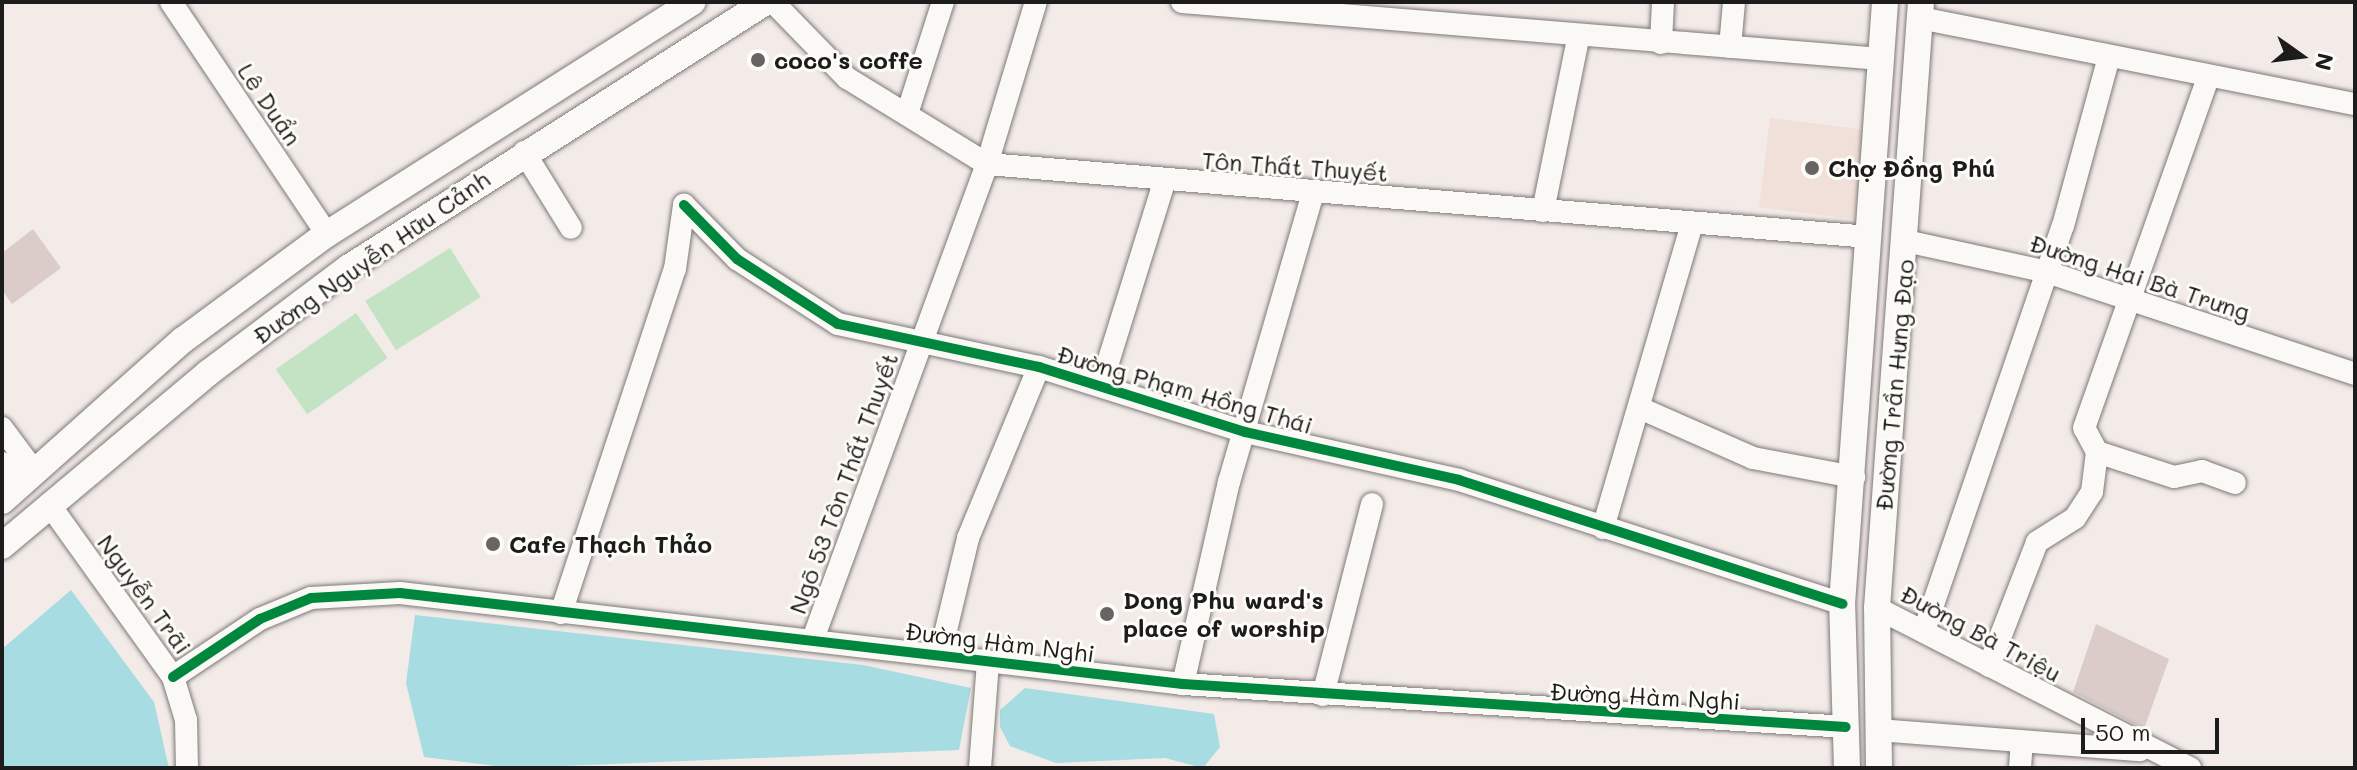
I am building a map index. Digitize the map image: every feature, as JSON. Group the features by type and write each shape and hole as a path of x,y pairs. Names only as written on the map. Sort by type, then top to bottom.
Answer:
{"main road":[{"name":"Đường Nguyễn Hữu Cảnh","path":"21,483 183,340 327,234 693,2"},
{"name":"Đường Nguyễn Hữu Cảnh","path":"2,546 49,504 348,268 524,152 766,2"},
{"name":"Đường Trần Hưng Đạo","path":"1847,768 1842,604 1854,477 1885,2"},
{"name":"Đường Trần Hưng Đạo","path":"1879,768 1877,608 1921,10"},
{"path":"327,234 348,268"},
{"path":"1870,237 1906,241"},
{"path":"21,483 49,504"},
{"path":"1846,727 1878,730"}],"street":[{"name":"Lê Duẩn","path":"171,2 327,234"},
{"name":"Tôn Thất Thuyết","path":"773,2 847,78 987,164 1164,183 1870,237"},
{"path":"907,114 943,2"},
{"name":"Ngõ 53 Tôn Thất Thuyết","path":"813,639 987,164 1036,2"},
{"path":"1182,2 1578,39 1881,59"},
{"path":"1661,43 1663,2"},
{"path":"1730,47 1734,2"},
{"path":"1921,10 2109,57 2355,104"},
{"path":"1543,211 1578,39"},
{"path":"1924,631 2044,271 2109,57"},
{"path":"1989,666 2037,542 2075,518 2092,492 2097,452 2084,428 2208,78"},
{"path":"524,152 571,228"},
{"path":"1101,385 1164,183"},
{"path":"1183,684 1245,432 1313,193"},
{"name":"Đường Phạm Hồng Thái","path":"561,613 675,269 684,205 737,259 838,324 1039,367 1245,432 1459,480 1842,604"},
{"path":"1603,528 1642,409 1692,223"},
{"name":"Đường Hai Bà Trưng","path":"1906,241 2044,271 2355,374"},
{"path":"940,655 968,538 1039,367"},
{"path":"1642,409 1753,458 1854,477"},
{"path":"2,428 21,483"},
{"path":"2097,452 2174,477 2202,471 2235,483"},
{"path":"2,463 21,483"},
{"name":"Nguyễn Trãi","path":"49,504 173,677 186,720 187,768"},
{"path":"1323,695 1372,504"},
{"name":"Đường Hàm Nghi","path":"173,677 260,619 311,598 400,593 1183,684 1846,727"},
{"name":"Đường Bà Triệu","path":"1877,608 2147,750 2190,768"},
{"path":"980,768 988,662"},
{"path":"1878,730 2147,750"},
{"path":"2020,768 2022,742"}],"shaded area":[{"name":"Chợ Đồng Phú","path":"1770,118 1865,130 1854,219 1759,207"}],"green space":[{"path":"450,248 481,297 396,350 365,301"},
{"path":"356,313 388,358 307,414 276,369"}],"water":[{"path":"71,590 154,702 169,768 2,768 2,649"},
{"path":"415,615 863,665 971,688 959,750 512,768 424,757 406,683"},
{"path":"1025,688 1214,714 1220,747 1203,768 1165,758 1056,763 1010,746 1000,727 1000,710"}],"building":[{"path":"33,229 61,268 12,304 2,290 2,253"},
{"path":"2096,624 2169,659 2144,729 2073,692"}],"cycle path":[{"path":"684,205 737,259 838,324 1039,367 1245,432 1459,480 1842,604"},
{"path":"173,677 260,619 311,598 400,593 1183,684 1846,727"}],"place":[{"name":"coco's coffe","path":"758,60"},
{"name":"Chợ Đồng Phú","path":"1812,168"},
{"name":"Cafe Thạch Thảo","path":"493,544"},
{"name":"Dong Phu ward's place of worship","path":"1107,614"}]}
